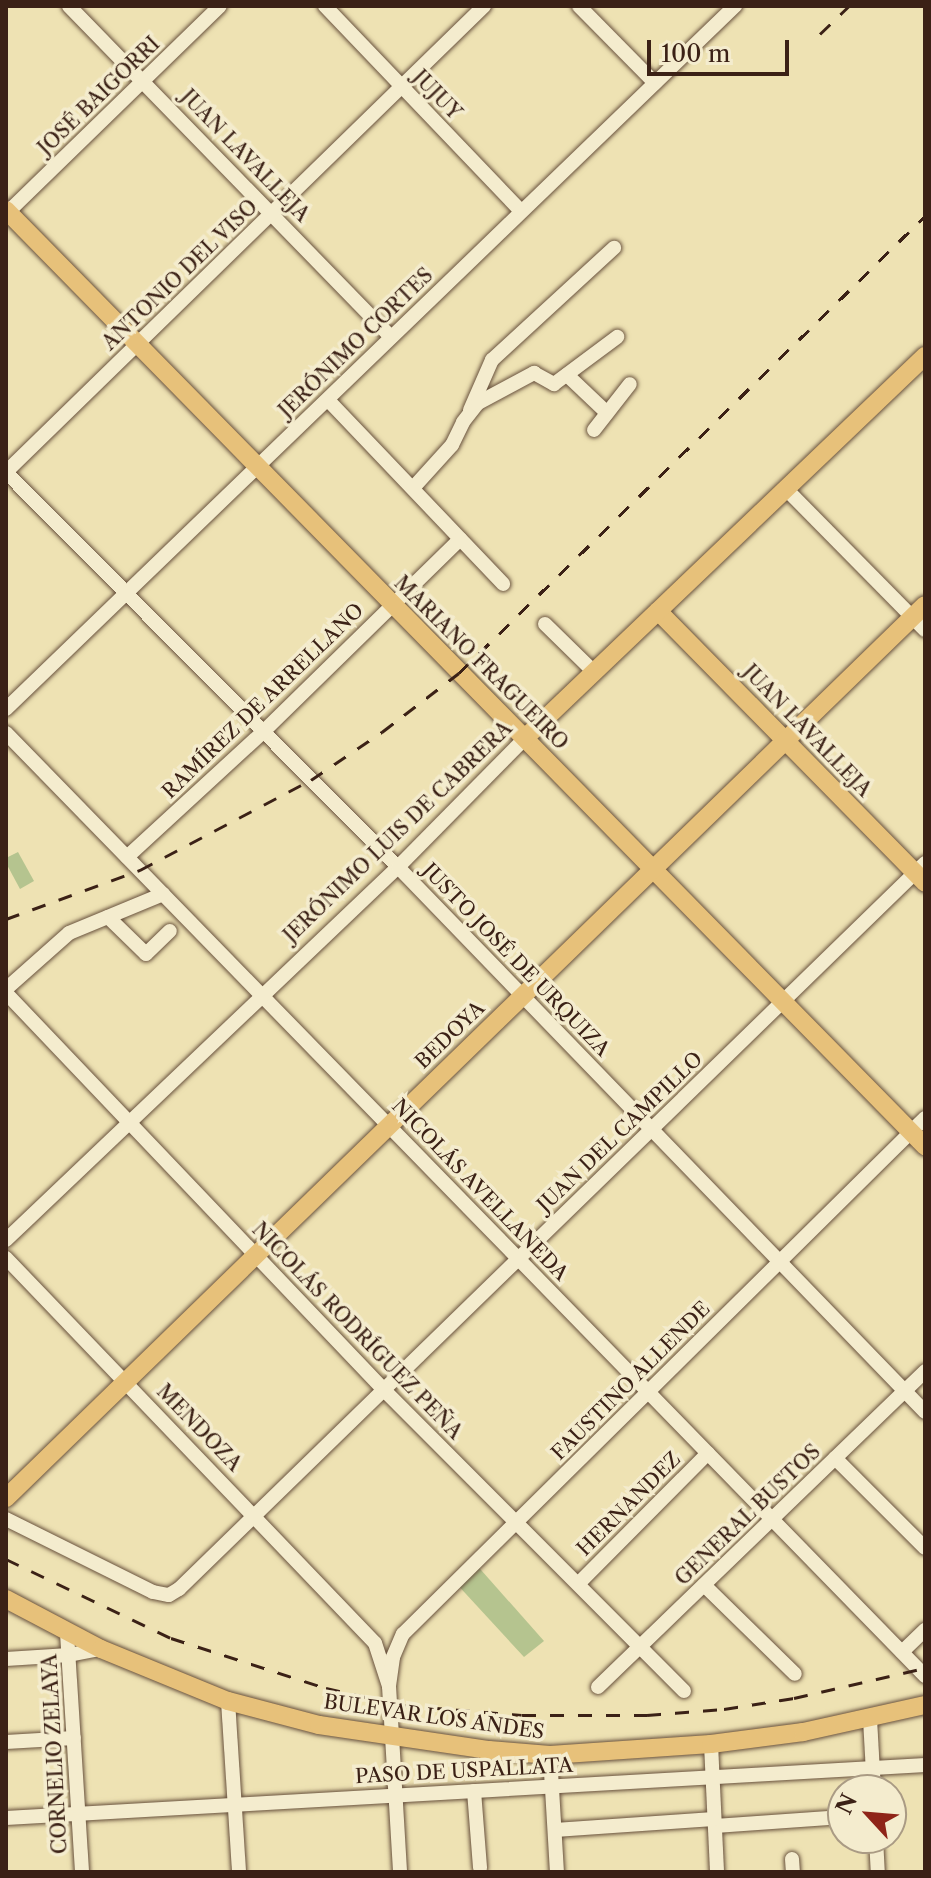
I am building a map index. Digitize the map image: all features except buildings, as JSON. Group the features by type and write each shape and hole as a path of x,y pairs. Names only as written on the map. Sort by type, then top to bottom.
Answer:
{"main road":[{"name":"MARIANO FRAGUEIRO","path":"7,212 785,1000 925,1146"},
{"name":"JERÓNIMO LUIS DE CABRERA","path":"525,738 924,358"},
{"name":"JUAN LAVALLEJA","path":"658,611 922,873"},
{"name":"BEDOYA","path":"6,1498 785,740 921,617"},
{"name":"BULEVAR LOS ANDES","path":"6,1599 101,1649 228,1701 319,1725 550,1755 711,1744 870,1719 925,1705"}],"street":[{"name":"JUAN LAVALLEJA","path":"69,6 391,337"},
{"name":"JOSÉ BAIGORRI","path":"7,212 220,6"},
{"name":"JUJUY","path":"325,6 521,211"},
{"name":"ANTONIO DEL VISO","path":"6,472 484,6"},
{"path":"579,6 655,83"},
{"name":"JERÓNIMO CORTES","path":"6,709 735,6"},
{"path":"413,488 452,445 492,360 614,248"},
{"path":"468,414 478,403 534,373 549,384 567,375 617,337"},
{"path":"567,375 607,413"},
{"path":"594,430 630,384"},
{"path":"328,400 503,584"},
{"name":"JUSTO JOSÉ DE URQUIZA","path":"6,472 398,867 925,1412"},
{"path":"786,489 921,617"},
{"name":"RAMÍREZ DE ARRELLANO","path":"127,857 263,732 460,539"},
{"path":"545,624 594,672"},
{"name":"NICOLÁS AVELLANEDA","path":"6,733 925,1676"},
{"name":"JERÓNIMO LUIS DE CABRERA","path":"6,1240 398,867 525,738"},
{"name":"JUAN DEL CAMPILLO","path":"6,1519 153,1592 169,1595 785,1000 922,873"},
{"path":"6,991 69,933 163,894"},
{"path":"108,917 146,954 170,931"},
{"name":"NICOLÁS RODRÍGUEZ PEÑA","path":"6,991 384,1390 684,1691"},
{"name":"FAUSTINO ALLENDE","path":"389,1686 393,1657 403,1634 925,1118"},
{"name":"MENDOZA","path":"6,1258 362,1626 375,1643 389,1686"},
{"name":"GENERAL BUSTOS","path":"598,1687 925,1371"},
{"name":"HERNANDEZ","path":"579,1583 708,1453"},
{"path":"835,1458 925,1548"},
{"path":"704,1585 795,1674"},
{"path":"362,1626 382,1638 403,1634"},
{"path":"902,1652 925,1630"},
{"name":"CORNELIO ZELAYA","path":"67,1633 82,1872"},
{"path":"6,1659 69,1655 101,1649"},
{"path":"389,1686 400,1872"},
{"path":"228,1701 239,1872"},
{"path":"870,1719 873,1774"},
{"path":"6,1742 74,1738"},
{"path":"711,1744 717,1872"},
{"path":"550,1755 557,1872"},
{"name":"PASO DE USPALLATA","path":"6,1818 925,1765"},
{"path":"474,1791 480,1868"},
{"path":"555,1830 827,1818"}],"green space":[{"path":"18,852 34,881 20,889 6,863 6,858"},
{"path":"474,1562 544,1641 524,1657 454,1581"}],"railway":[{"path":"820,34 849,6"},
{"path":"6,919 140,870 311,780 382,732 459,673 925,216"},
{"path":"6,1559 171,1638 326,1688 400,1705 522,1715 647,1715 724,1709 794,1698 925,1668"}]}
